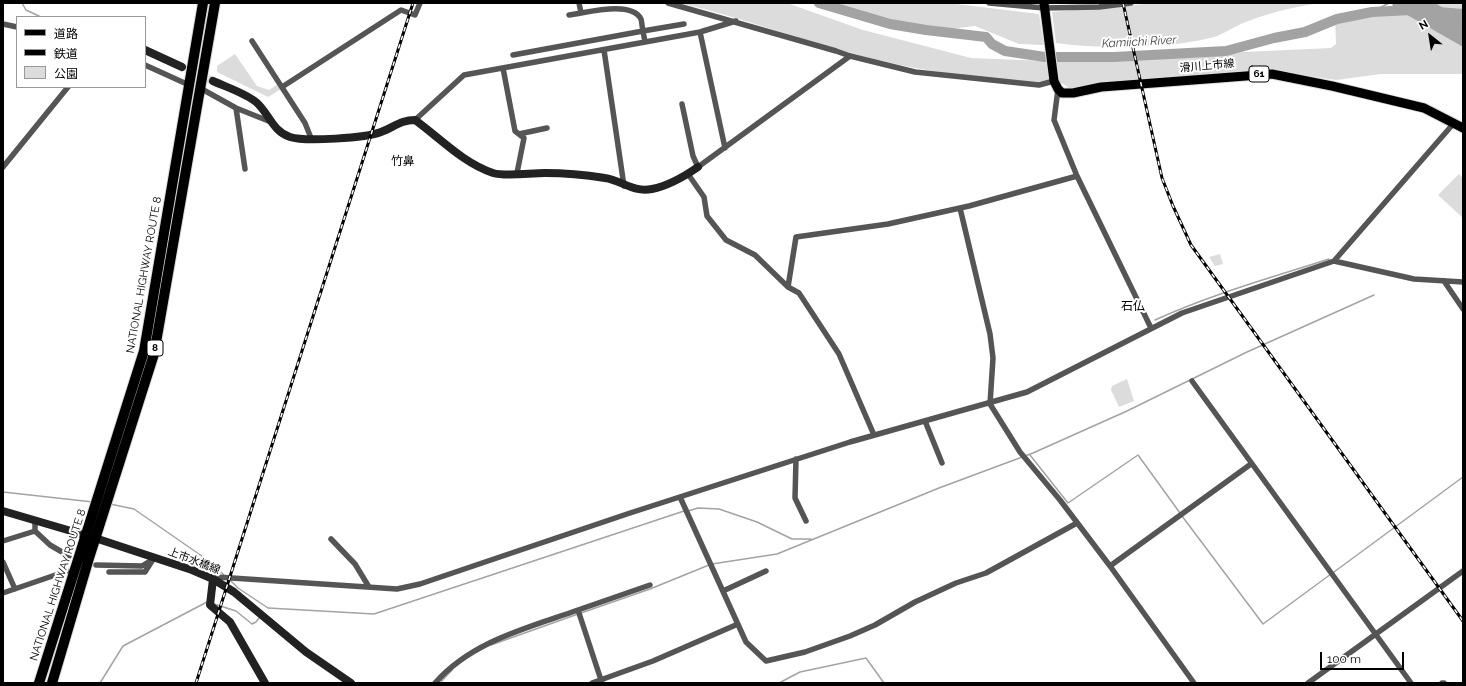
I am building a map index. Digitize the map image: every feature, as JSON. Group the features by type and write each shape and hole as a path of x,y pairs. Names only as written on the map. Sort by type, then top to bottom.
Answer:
{"highway":[{"name":"NATIONAL HIGHWAY ROUTE 8","path":"52,683 91,537 144,351 203,3"},
{"name":"NATIONAL HIGHWAY ROUTE 8","path":"40,683 154,354 215,3"}],"main road":[{"path":"1044,5 1056,85"},
{"name":"滑川上市線","path":"1056,85 1062,93 1073,93 1101,87 1272,74 1395,100 1424,108 1463,128"}],"street":[{"path":"282,87 401,10 415,15 420,3"},
{"path":"579,3 581,13"},
{"path":"668,3 836,50 850,56 915,72 1039,86 1056,85 1054,120 1078,176 1151,328"},
{"path":"989,3 1099,7 1131,3"},
{"path":"569,15 624,8 635,13 640,18 645,42"},
{"path":"213,81 257,103 277,130 290,137 358,137 381,132 400,122 415,120 464,75 700,32 736,21"},
{"path":"3,24 16,27"},
{"path":"513,55 684,24"},
{"path":"700,32 725,148"},
{"path":"252,41 305,123 311,138"},
{"path":"146,50 182,67"},
{"path":"604,50 624,186"},
{"path":"415,120 478,167 495,174 545,173 595,176 608,178 624,186 640,190 651,190 688,174 850,56"},
{"path":"146,65 190,85"},
{"path":"503,68 515,130 524,138 517,173"},
{"path":"3,167 67,88"},
{"path":"200,88 236,108 271,122"},
{"path":"682,104 693,156 698,167"},
{"path":"236,108 245,168"},
{"path":"1334,261 1454,123"},
{"path":"519,134 547,128"},
{"path":"688,174 704,197 707,216 726,240 756,255 788,287 799,293 839,354 874,435"},
{"path":"788,287 796,237 888,224 960,208 1078,176"},
{"path":"960,208 990,334 993,358 990,404 1020,452 1110,566 1194,683"},
{"path":"265,683 230,622 210,605 214,579 217,577 397,589 420,584 796,459 874,435 990,404 1027,392 1182,313 1227,296 1334,261 1414,279 1463,282"},
{"path":"1444,281 1463,309"},
{"path":"1192,381 1411,683"},
{"path":"924,421 942,463"},
{"path":"796,459 795,498 806,521"},
{"path":"1110,566 1251,464"},
{"path":"680,497 746,642 766,661 804,652 850,636 875,625 915,602 956,583 986,573 1077,523"},
{"name":"上市水橋線","path":"3,511 35,522 91,537 214,579 234,592 306,652 351,683"},
{"path":"35,522 35,531 50,545 69,556"},
{"path":"3,541 35,531"},
{"path":"331,539 354,564 369,587"},
{"path":"96,565 142,566 155,558"},
{"path":"109,572 145,572 155,558"},
{"path":"3,562 15,589"},
{"path":"3,593 67,571"},
{"path":"723,591 766,571"},
{"path":"1308,683 1463,571"},
{"path":"435,683 458,662 496,639 650,585"},
{"path":"578,610 602,681"},
{"path":"592,683 602,681 653,661 738,624"}],"green space":[{"path":"680,3 787,3 863,30 971,58 1047,61 1331,48 1336,44 1335,16 1393,7 1463,47 1463,74 1381,74 1336,80 1258,70 1185,77 1113,81 1070,89 1066,85 1053,80 1034,83 951,74 889,63 845,52 728,16"},
{"path":"836,3 948,3 1039,14 1044,45 1019,44 975,26 918,33"},
{"path":"1156,3 1320,3 1264,15 1214,37 1192,42 1133,47 1056,43 1052,12"},
{"path":"1435,3 1463,3 1463,19"},
{"path":"235,54 257,86 269,90 278,84 281,89 268,97 217,72 217,66"},
{"path":"1459,174 1463,178 1463,218 1438,195"},
{"path":"1220,254 1223,264 1215,266 1209,257"},
{"path":"1127,379 1134,401 1119,407 1111,390 1112,386"}],"shaded area":[{"path":"1392,3 1435,3 1463,19 1463,47 1393,7"}],"waterway":[{"path":"22,3 26,10 39,16"},
{"name":"Kamiichi River","path":"819,3 890,24 986,37 992,44 1005,51 1045,57 1114,57 1226,51 1274,38 1305,32 1337,19 1372,12 1411,10"},
{"name":"Kamiichi River","path":"1372,12 1389,3"},
{"name":"Kamiichi River","path":"1438,12 1463,14"},
{"path":"1155,320 1220,294 1329,259"},
{"path":"712,564 777,554 939,488 1033,453 1127,411 1247,352 1374,295"},
{"path":"1030,455 1068,503 1138,455 1180,513"},
{"path":"1334,572 1463,477"},
{"path":"3,492 93,502"},
{"path":"110,504 134,509 209,561 224,575"},
{"path":"688,511 698,508 719,509 757,522 792,539 811,539"},
{"path":"230,580 238,588 268,608 374,614 684,511"},
{"path":"1182,516 1263,624 1331,574"},
{"path":"581,613 650,589 709,565"},
{"path":"100,683 123,646 207,602"},
{"path":"214,604 236,611 252,624 260,617"},
{"path":"491,645 578,614"},
{"path":"779,683 800,672 866,658 884,683"},
{"path":"440,683 452,670"}],"tunnel":[{"path":"186,69 213,81"}],"railway":[{"path":"196,683 413,3"},
{"path":"1123,3 1162,178 1191,245 1463,621"}],"district":[{"name":"竹鼻","path":"403,161"},
{"name":"石仏","path":"1133,306"}]}
